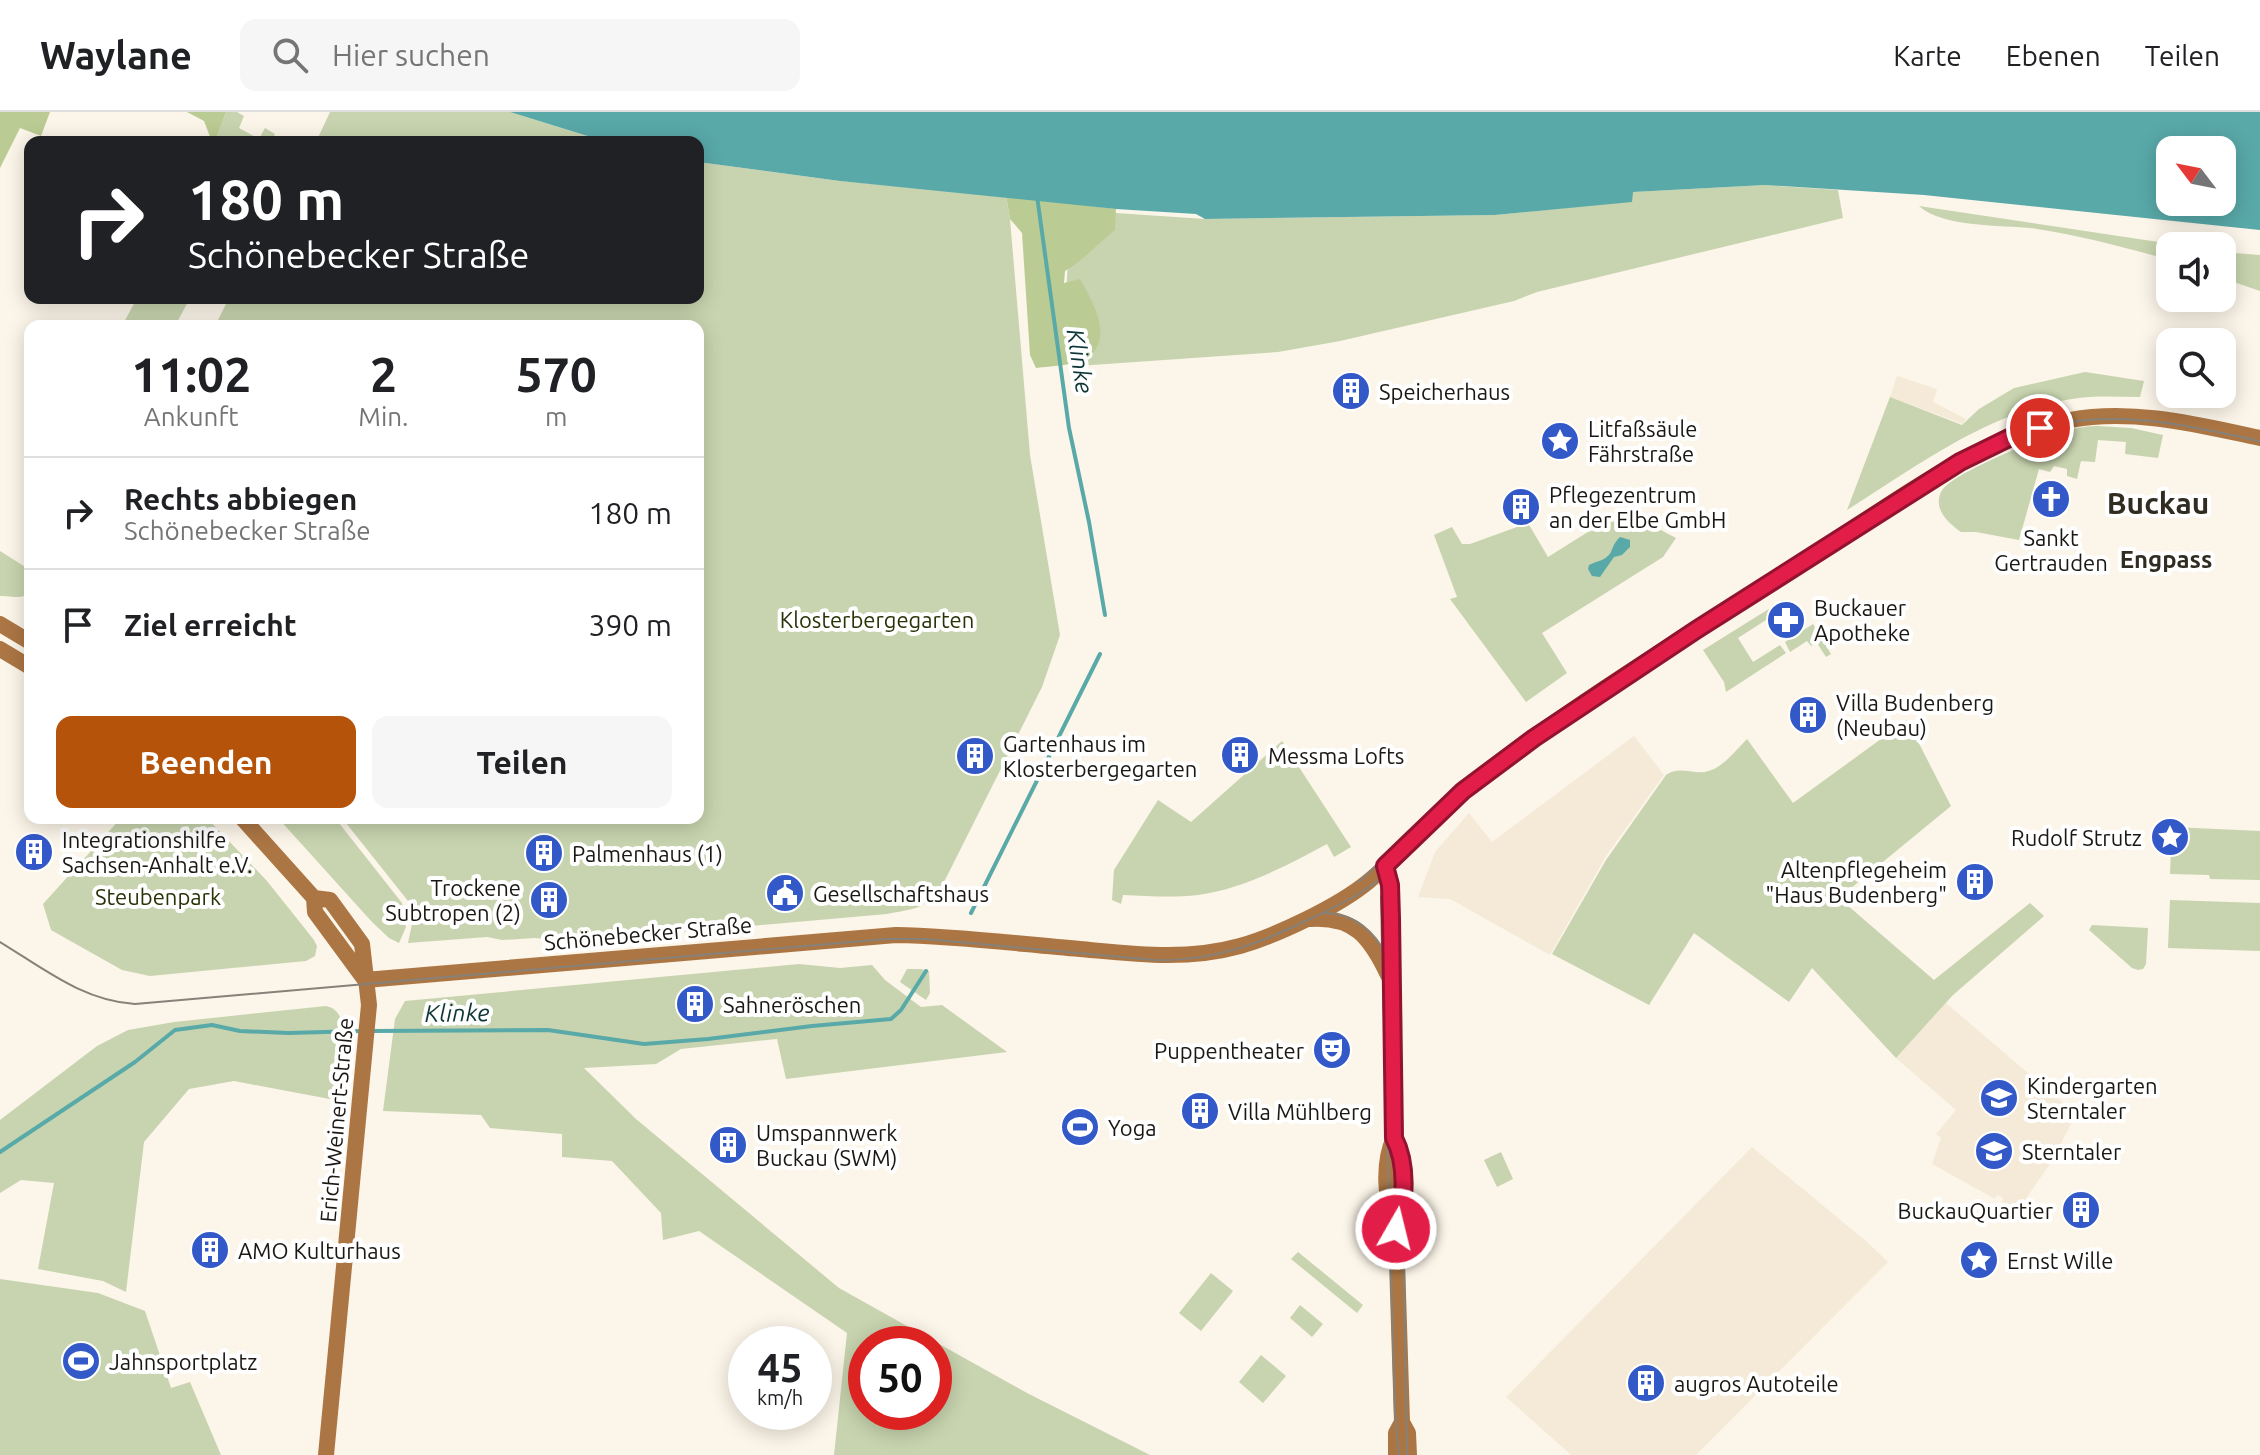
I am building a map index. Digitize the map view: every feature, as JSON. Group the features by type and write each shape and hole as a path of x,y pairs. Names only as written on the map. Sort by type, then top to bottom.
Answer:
{"main road":[{"name":"Schönebecker Straße","path":"365,980 896,935 967,938 1171,956 1240,946 1346,897 1385,866 1463,791 1534,738 1917,488 1989,447 2054,424 2113,417 2196,425 2260,438"},
{"path":"0,624 24,638"},
{"path":"0,649 24,663"},
{"name":"Erich-Weinert-Straße","path":"247,824 314,898 330,900 360,940 369,1005 326,1455"},
{"path":"1385,866 1390,893 1394,1138 1387,1156 1389,1211 1396,1227 1402,1422 1408,1433 1409,1455"},
{"path":"1300,920 1328,919 1355,928 1373,945 1391,980"},
{"path":"1396,1455 1396,1433 1402,1422"}],"shaded area":[{"path":"1897,376 1937,389 1933,402 1966,419 1963,424 1890,397"},
{"path":"1634,736 1664,775 1606,856 1550,955 1450,899 1418,897 1435,852 1469,813 1492,842"},
{"name":"Kindergarten Sterntaler","path":"1946,1003 2076,1114 2052,1161 2018,1210 2002,1202 2003,1198 1997,1195 1995,1199 1932,1164 1941,1138 1936,1134 1956,1110 1896,1058"},
{"path":"1752,1147 1888,1262 1696,1455 1571,1455 1506,1397"}],"green space":[{"path":"0,112 50,112 41,136 20,128 0,168"},
{"path":"187,112 226,112 217,136 210,136 204,121"},
{"path":"226,112 237,112 244,116 239,128 254,136 217,136"},
{"path":"330,112 510,112 588,136 319,136"},
{"path":"265,128 274,136 261,136"},
{"name":"Klosterbergegarten","path":"704,163 840,181 1006,196 1030,455 1060,635 1042,687 939,892 922,905 887,914 578,941 487,937 408,943 412,924 408,901 347,824 704,824 704,320 218,320 226,304 704,304"},
{"path":"1765,185 1838,190 1843,218 1537,292 1514,301 1278,352 1078,366 1064,328 1071,210 1205,219 1495,215 1632,201 1632,192"},
{"path":"1006,196 1116,209 1115,230 1065,271 1064,283 1080,279 1099,320 1099,341 1095,351 1081,361 1036,368 1030,355 1022,233 1010,219"},
{"path":"1919,206 2156,242 2156,256 2054,232 1959,222 1930,213"},
{"path":"2236,253 2260,255 2260,291 2236,283"},
{"path":"134,304 187,304 178,320 125,320"},
{"path":"2085,372 2144,381 2140,397 2072,399 2011,416 1954,443 1847,510 1890,397 1962,425 1979,409 2014,388"},
{"path":"2076,428 2131,428 2163,435 2158,458 2125,454 2126,442 2098,440 2095,462 2081,461 2077,479 2067,476 2067,469 2054,466 2050,472 2039,469 2019,540 1961,532 1940,510 1939,498 1948,484 1980,465 2044,438"},
{"path":"1623,510 1676,538 1663,557 1542,633 1567,673 1526,702 1450,599 1457,597 1434,535 1452,527 1462,544 1470,544 1528,523 1548,557"},
{"path":"0,551 24,566 24,596 0,596"},
{"path":"1783,600 1788,606 1738,638 1753,662 1780,645 1786,653 1726,692 1724,682 1703,650"},
{"path":"1813,624 1831,654 1826,657 1817,643 1811,646 1807,641 1790,652 1785,642"},
{"path":"1907,720 1951,806 1839,898 1934,980 2030,903 2044,916 1953,995 1896,1058 1812,968 1789,1002 1694,933 1649,1005 1552,954 1606,860 1666,775 1676,771 1711,770 1728,759 1747,739 1793,803"},
{"path":"1282,741 1351,847 1334,857 1327,844 1265,875 1215,892 1179,896 1123,895 1121,904 1112,900 1114,870 1158,800 1191,822"},
{"name":"Steubenpark","path":"116,824 213,824 267,881 317,946 315,956 306,961 150,976 122,970 51,930 43,904"},
{"path":"283,824 340,824 402,903 406,927 399,943 372,922"},
{"path":"2172,827 2260,831 2260,880 2170,874"},
{"path":"2170,900 2260,903 2260,951 2168,948"},
{"path":"2092,925 2148,928 2143,969 2132,968 2089,930"},
{"path":"799,964 840,968 872,965 885,980 921,1007 942,1005 1007,1052 786,1079 777,1039 681,1049 656,1064 584,1068 636,1119 839,1288 907,1326 848,1326 848,1430 952,1430 952,1351 1150,1455 834,1455 847,1333 699,1231 663,1240 661,1213 612,1161 562,1157 562,1134 490,1128 481,1115 383,1111 395,1019 405,1001"},
{"path":"907,969 929,971 930,993 926,1000 900,982"},
{"path":"326,1006 336,1011 344,1032 335,1100 234,1081 189,1089 144,1142 126,1292 103,1281 38,1269 54,1183 21,1180 0,1193 0,1120 97,1046 128,1030 174,1022"},
{"path":"1501,1152 1513,1179 1497,1187 1484,1160"},
{"path":"1298,1252 1363,1305 1357,1313 1291,1259"},
{"path":"1211,1273 1233,1291 1201,1331 1179,1313"},
{"name":"Jahnsportplatz","path":"0,1279 98,1293 145,1311 171,1388 190,1382 221,1455 0,1455"},
{"path":"1300,1305 1323,1324 1312,1337 1290,1318"},
{"path":"1261,1355 1286,1376 1263,1403 1239,1382"}],"water":[{"path":"510,112 2260,112 2260,230 1924,195 1765,185 1633,192 1632,202 1495,215 1205,219 1196,214 1116,209 840,181 704,163 704,136 588,136"},
{"path":"1620,537 1630,540 1630,547 1622,555 1614,557 1600,577 1592,576 1589,565 1606,557"}],"waterway":[{"name":"Klinke","path":"1037,196 1069,428 1105,615"},
{"name":"Klinke","path":"971,913 1100,654"},
{"name":"Klinke","path":"371,1031 548,1030 644,1044 708,1039 891,1019 901,1010 926,971"},
{"name":"Klinke","path":"0,1152 135,1062 175,1030 212,1025 240,1031 288,1033 362,1031"}],"tram line":[{"path":"0,942 81,990 116,1002 135,1004 886,939 926,939 1154,960 1216,954 1274,935 1331,909 1367,888 1396,866 1465,799 1557,729 1901,500 1967,460 2035,431 2095,419 2166,423 2260,441"},
{"path":"1359,882 1468,778 1547,722"},
{"path":"1386,872 1381,898 1382,947 1395,1415 1399,1455"},
{"path":"1323,913 1341,915 1357,922 1371,932 1382,947"},
{"path":"1396,1140 1403,1210 1407,1455"}],"place":[{"name":"Speicherhaus","path":"1351,391"},
{"name":"Litfaßsäule Fährstraße","path":"1560,441"},
{"name":"Sankt Gertrauden","path":"2051,499"},
{"name":"Pflegezentrum an der Elbe GmbH","path":"1521,507"},
{"name":"Buckauer Apotheke","path":"1786,620"},
{"name":"Villa Budenberg (Neubau)","path":"1808,715"},
{"name":"Messma Lofts","path":"1240,755"},
{"name":"Gartenhaus im Klosterbergegarten","path":"975,756"},
{"name":"Rudolf Strutz","path":"2170,837"},
{"name":"Integrationshilfe Sachsen-Anhalt e.V.","path":"34,852"},
{"name":"Palmenhaus (1)","path":"544,853"},
{"name":"Altenpflegeheim \"Haus Budenberg\"","path":"1975,882"},
{"name":"Gesellschaftshaus","path":"785,893"},
{"name":"Trockene Subtropen (2)","path":"549,900"},
{"name":"Sahneröschen","path":"695,1004"},
{"name":"Puppentheater","path":"1332,1050"},
{"name":"Kindergarten Sterntaler","path":"1999,1098"},
{"name":"Villa Mühlberg","path":"1200,1111"},
{"name":"Yoga","path":"1080,1127"},
{"name":"Umspannwerk Buckau (SWM)","path":"728,1145"},
{"name":"Sterntaler","path":"1994,1151"},
{"name":"BuckauQuartier","path":"2081,1210"},
{"name":"AMO Kulturhaus","path":"210,1250"},
{"name":"Ernst Wille","path":"1979,1260"},
{"name":"Jahnsportplatz","path":"81,1361"},
{"name":"augros Autoteile","path":"1646,1383"}],"district":[{"name":"Buckau","path":"2158,503"},
{"name":"Engpass","path":"2166,559"}],"route":[{"path":"1396,1229 1403,1210 1400,1154 1394,1138 1390,885 1385,866 1468,787 1617,682 1960,462 2013,436 2040,428"}]}
